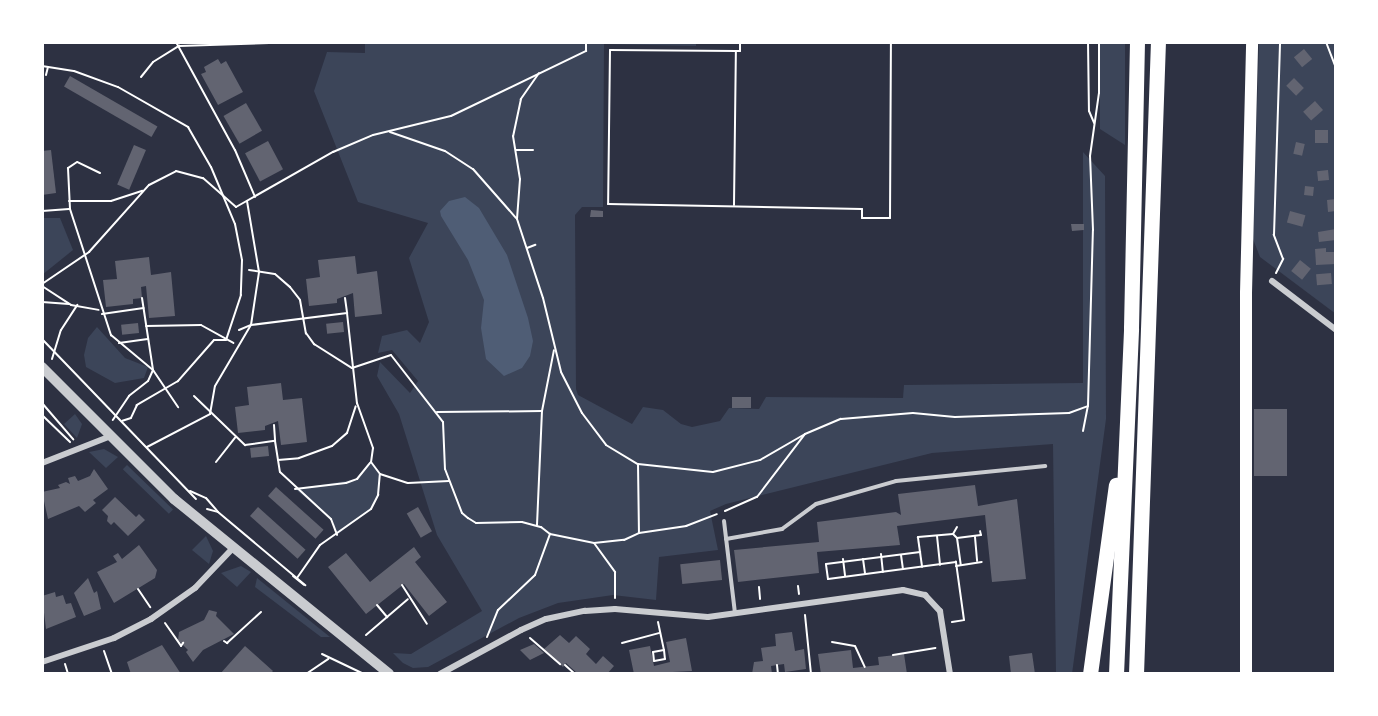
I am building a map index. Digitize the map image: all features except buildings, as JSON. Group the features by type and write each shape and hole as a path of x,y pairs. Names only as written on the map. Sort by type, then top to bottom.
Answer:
{"highway":[{"path":"1116,674 1128,408 1137,42"},
{"path":"1136,674 1158,42"},
{"path":"1090,674 1128,408"}],"main road":[{"path":"1246,674 1244,501 1252,42"}],"street":[{"path":"1272,281 1336,330"},
{"path":"45,370 174,499 389,674"},
{"path":"42,463 109,434"},
{"path":"42,662 114,638 151,619 195,588 233,548"},
{"path":"440,674 546,619 601,609 684,617 735,614 903,590 918,592 930,598 940,611 950,674"}],"lane":[{"path":"726,539 782,529 816,504 896,481 1045,466"},
{"path":"724,521 735,614"}],"path":[{"path":"176,42 235,150 255,196"},
{"path":"141,77 153,62 179,46 300,42"},
{"path":"69,201 111,201 145,190 176,171 203,178 236,207 333,152 390,132 451,116 586,51 586,42"},
{"path":"740,42 740,51 610,50 608,204 862,209 862,218 890,218 891,42"},
{"path":"1088,42 1089,111 1094,123"},
{"path":"1083,430 1088,406 1093,230 1090,156 1099,93 1098,42"},
{"path":"1272,281 1283,259 1274,235 1280,42"},
{"path":"1326,42 1336,68"},
{"path":"734,205 735,51"},
{"path":"42,66 74,71 118,87 188,127 225,197 242,260 241,295 226,340"},
{"path":"46,75 48,67"},
{"path":"516,219 520,179 513,136 521,99 541,71"},
{"path":"390,132 445,152 473,168 491,185 516,219 527,248 561,372 582,413 606,445 638,464 678,470 728,470 760,460 805,434 841,419 872,416 1069,413 1088,406"},
{"path":"516,150 533,150"},
{"path":"100,173 83,163 72,163 66,176 70,209 102,312 118,343 153,370 178,407"},
{"path":"77,305 42,285 86,255 145,190"},
{"path":"210,414 215,386 251,325 260,272 247,201"},
{"path":"42,211 70,209"},
{"path":"527,248 535,245"},
{"path":"249,270 275,274 290,286 300,300 302,319 314,344 352,368 391,356 443,422 449,481 462,513 476,524 537,525 550,534 594,543 624,540 639,533 686,526 757,497 805,434"},
{"path":"109,434 129,396 148,381 153,370 142,298"},
{"path":"295,489 346,483 357,479 371,462 373,448 357,403 345,298"},
{"path":"42,302 83,306 102,312 144,308"},
{"path":"45,370 55,352 61,330 77,305"},
{"path":"239,330 251,325 346,313"},
{"path":"146,326 201,325 233,344"},
{"path":"42,339 190,490 200,505 218,513"},
{"path":"118,343 148,339"},
{"path":"123,421 131,418 137,405 166,390 195,364 214,339 226,340"},
{"path":"537,525 542,411 555,347"},
{"path":"194,396 210,414 245,445 275,441"},
{"path":"42,403 81,448"},
{"path":"278,460 299,459 332,446 347,433 357,403"},
{"path":"437,412 542,411"},
{"path":"147,447 210,414"},
{"path":"42,415 81,448"},
{"path":"273,425 280,472 295,489 331,519 338,535"},
{"path":"216,462 236,438"},
{"path":"371,462 380,474 408,483 449,481"},
{"path":"638,464 639,533"},
{"path":"297,578 320,545 338,535 371,509 378,495 380,474"},
{"path":"190,490 206,498 218,513 293,576 305,585 297,578 293,576"},
{"path":"953,534 957,527"},
{"path":"957,538 975,536 980,531"},
{"path":"922,532 923,537"},
{"path":"487,637 498,610 535,575 550,534"},
{"path":"922,567 918,537 953,534"},
{"path":"953,534 957,538 961,565"},
{"path":"937,536 940,565"},
{"path":"975,536 977,561"},
{"path":"594,543 615,572 615,598"},
{"path":"828,579 826,564 881,555 920,552"},
{"path":"881,555 883,572"},
{"path":"901,555 903,569"},
{"path":"863,559 865,574"},
{"path":"843,560 845,576"},
{"path":"956,566 982,562"},
{"path":"402,585 408,599 427,624"},
{"path":"798,586 799,594"},
{"path":"759,587 760,599"},
{"path":"138,589 150,607"},
{"path":"366,635 408,599"},
{"path":"804,603 811,674"},
{"path":"377,605 387,617"},
{"path":"417,611 422,608"},
{"path":"224,641 227,643 261,612"},
{"path":"657,614 664,650 665,659 654,661 653,652 664,650"},
{"path":"164,621 183,643"},
{"path":"521,630 560,664"},
{"path":"622,644 660,633"},
{"path":"832,642 855,646 865,667"},
{"path":"893,655 946,647"},
{"path":"104,651 112,674"},
{"path":"322,654 364,674"},
{"path":"306,674 328,659"},
{"path":"661,660 662,664"},
{"path":"65,664 69,674"},
{"path":"564,665 575,674"},
{"path":"777,665 778,674"}],"shaded area":[{"path":"365,42 696,42 696,46 604,44 603,207 582,207 575,215 576,389 578,395 632,424 643,407 663,410 681,424 692,427 720,421 729,408 759,409 766,397 903,398 904,385 1083,383 1083,152 1105,176 1106,419 1072,674 1056,674 1053,444 932,453 726,504 710,511 718,550 659,557 656,600 613,595 558,603 519,618 428,667 413,668 403,663 393,653 411,654 482,611 437,535 399,414 377,376 380,362 410,393 418,381 392,350 378,353 382,336 407,330 420,343 429,322 409,258 428,223 358,202 314,91 327,52 365,53"},
{"path":"1100,42 1125,42 1125,145 1100,129"},
{"path":"1259,42 1336,42 1336,314 1260,257 1253,239"},
{"path":"465,197 479,208 507,255 528,318 533,341 530,356 522,368 504,376 486,359 481,328 484,300 468,260 441,216 440,211 449,201"},
{"path":"42,218 60,218 73,250 42,275"},
{"path":"97,327 125,358 148,367 144,378 115,383 86,367 84,355 88,338"},
{"path":"75,414 82,424 77,438 64,424"},
{"path":"104,449 118,457 106,468 89,452"},
{"path":"371,462 380,474 378,495 371,509 337,535 331,519 295,489 357,479"},
{"path":"127,465 173,509 169,514 123,469"},
{"path":"206,536 213,551 209,564 192,550"},
{"path":"241,566 251,572 237,587 221,573"},
{"path":"257,578 330,637 321,637 255,587"}]}
